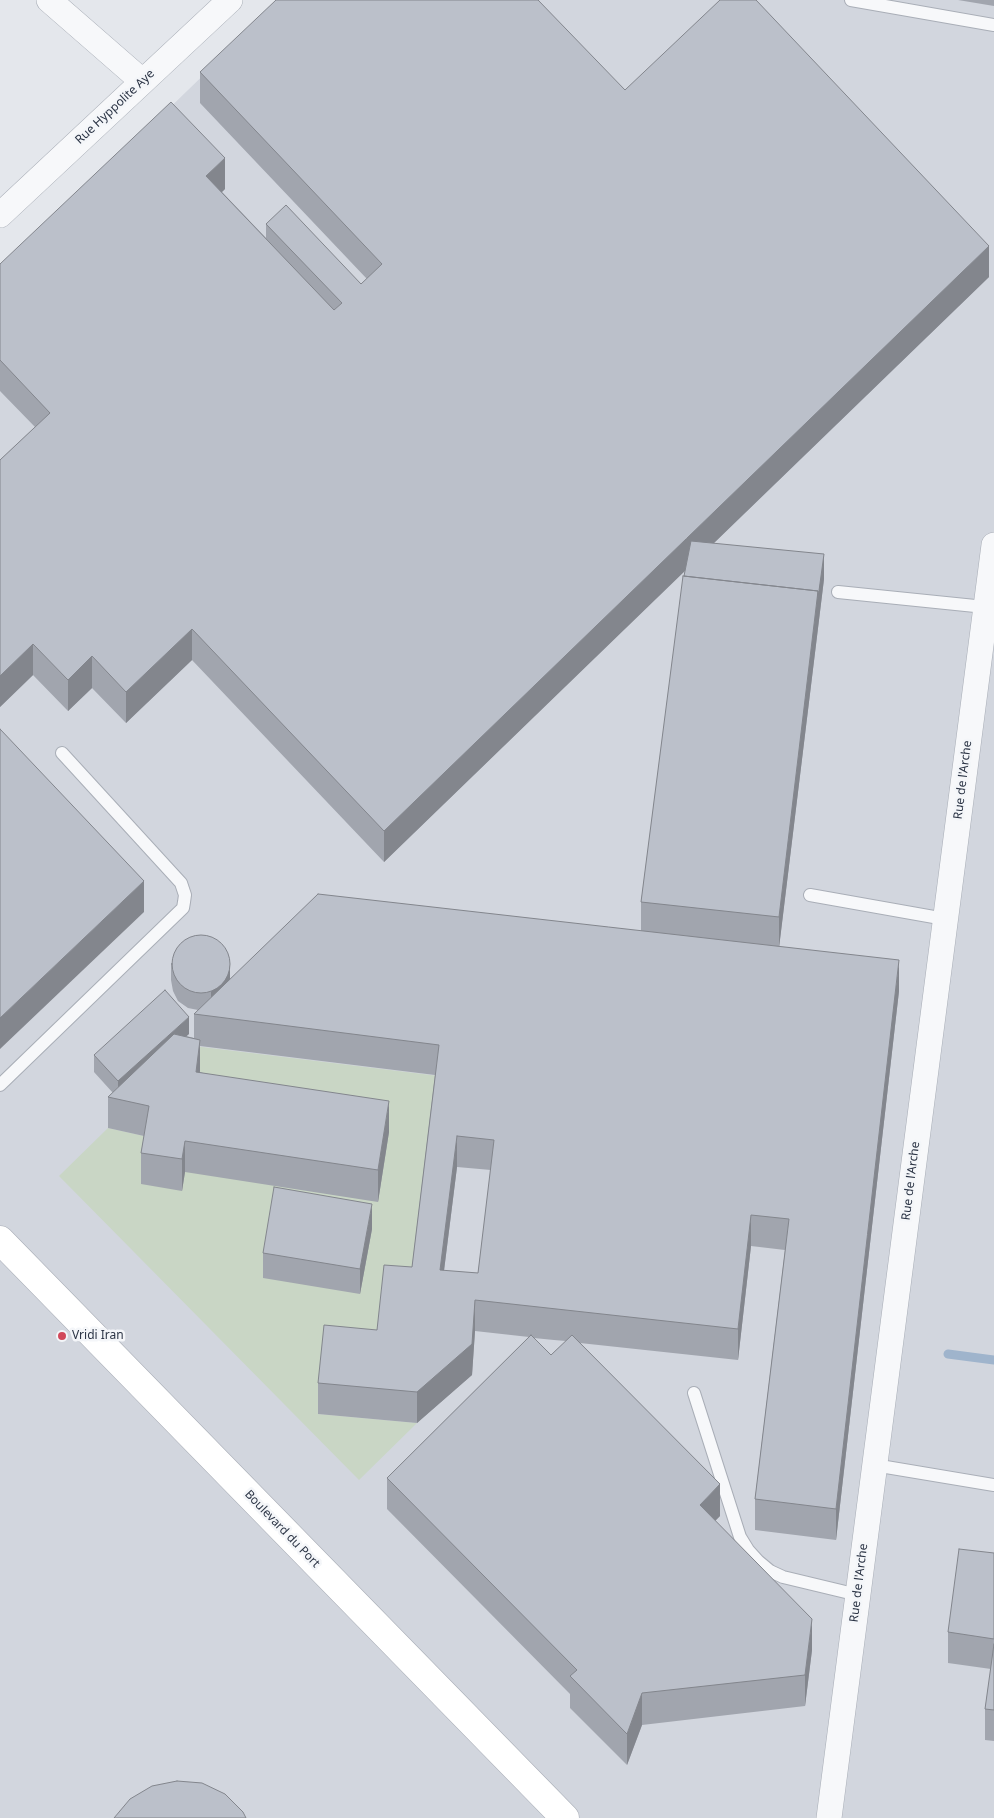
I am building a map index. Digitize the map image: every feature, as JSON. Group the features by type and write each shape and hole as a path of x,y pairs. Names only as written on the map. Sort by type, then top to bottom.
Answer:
{"main road":[{"name":"Boulevard du Port","path":"0,1240 565,1818"}],"street":[{"path":"50,0 142,82"},
{"name":"Rue Hyppolite Aye","path":"0,215 230,0"},
{"name":"Rue de l'Arche","path":"829,1818 994,545"}],"lane":[{"path":"851,0 994,25"},
{"path":"838,592 985,607"},
{"path":"0,1085 183,908 185,895 180,883 62,753"},
{"path":"810,895 945,919"},
{"path":"694,1393 740,1537 748,1550 770,1571 783,1577 858,1595"},
{"path":"874,1465 994,1485"}],"shaded area":[{"path":"281,0 994,0 994,1818 0,1818 0,272"}],"green space":[{"path":"194,1046 439,1076 412,1298 377,1361 318,1414 417,1423 359,1480 59,1176 108,1128 149,1137 196,1103"}],"building":[{"path":"276,0 538,0 625,90 720,0 756,0 989,246 384,831 192,629 126,692 92,656 68,680 33,644 0,676 0,460 50,413 0,360 0,264 171,102 225,158 206,176 334,310 342,303 266,224 286,205 361,284 382,264 200,72"},
{"path":"691,541 824,554 818,598 818,591 684,576"},
{"path":"683,576 818,591 779,917 641,902"},
{"path":"0,729 144,881 0,1018"},
{"path":"318,894 899,960 836,1509 755,1499 789,1219 751,1215 738,1329 475,1300 472,1344 417,1392 318,1383 324,1325 377,1330 384,1265 412,1267 439,1045 194,1014","holes":["457,1136 494,1140 478,1273 440,1270"]},
{"path":"195,935 207,935 222,943 230,958 230,970 222,985 207,993 195,993 180,985 172,970 172,958 180,943"},
{"path":"165,990 189,1017 118,1081 94,1055"},
{"path":"174,1034 200,1040 196,1072 389,1101 378,1170 185,1141 182,1159 141,1153 149,1106 108,1097"},
{"path":"274,1187 372,1204 360,1269 263,1253"},
{"path":"531,1335 551,1355 572,1335 720,1484 700,1505 812,1619 805,1675 642,1693 627,1734 570,1676 577,1670 387,1478"},
{"path":"959,1549 994,1553 994,1639 948,1632"},
{"path":"994,1644 994,1710 985,1709"},
{"path":"177,1781 202,1783 225,1794 243,1812 246,1818 114,1818 130,1799 152,1786"}],"waterway":[{"path":"948,1354 994,1360"}],"place":[{"name":"Vridi Iran","path":"62,1336"}]}
